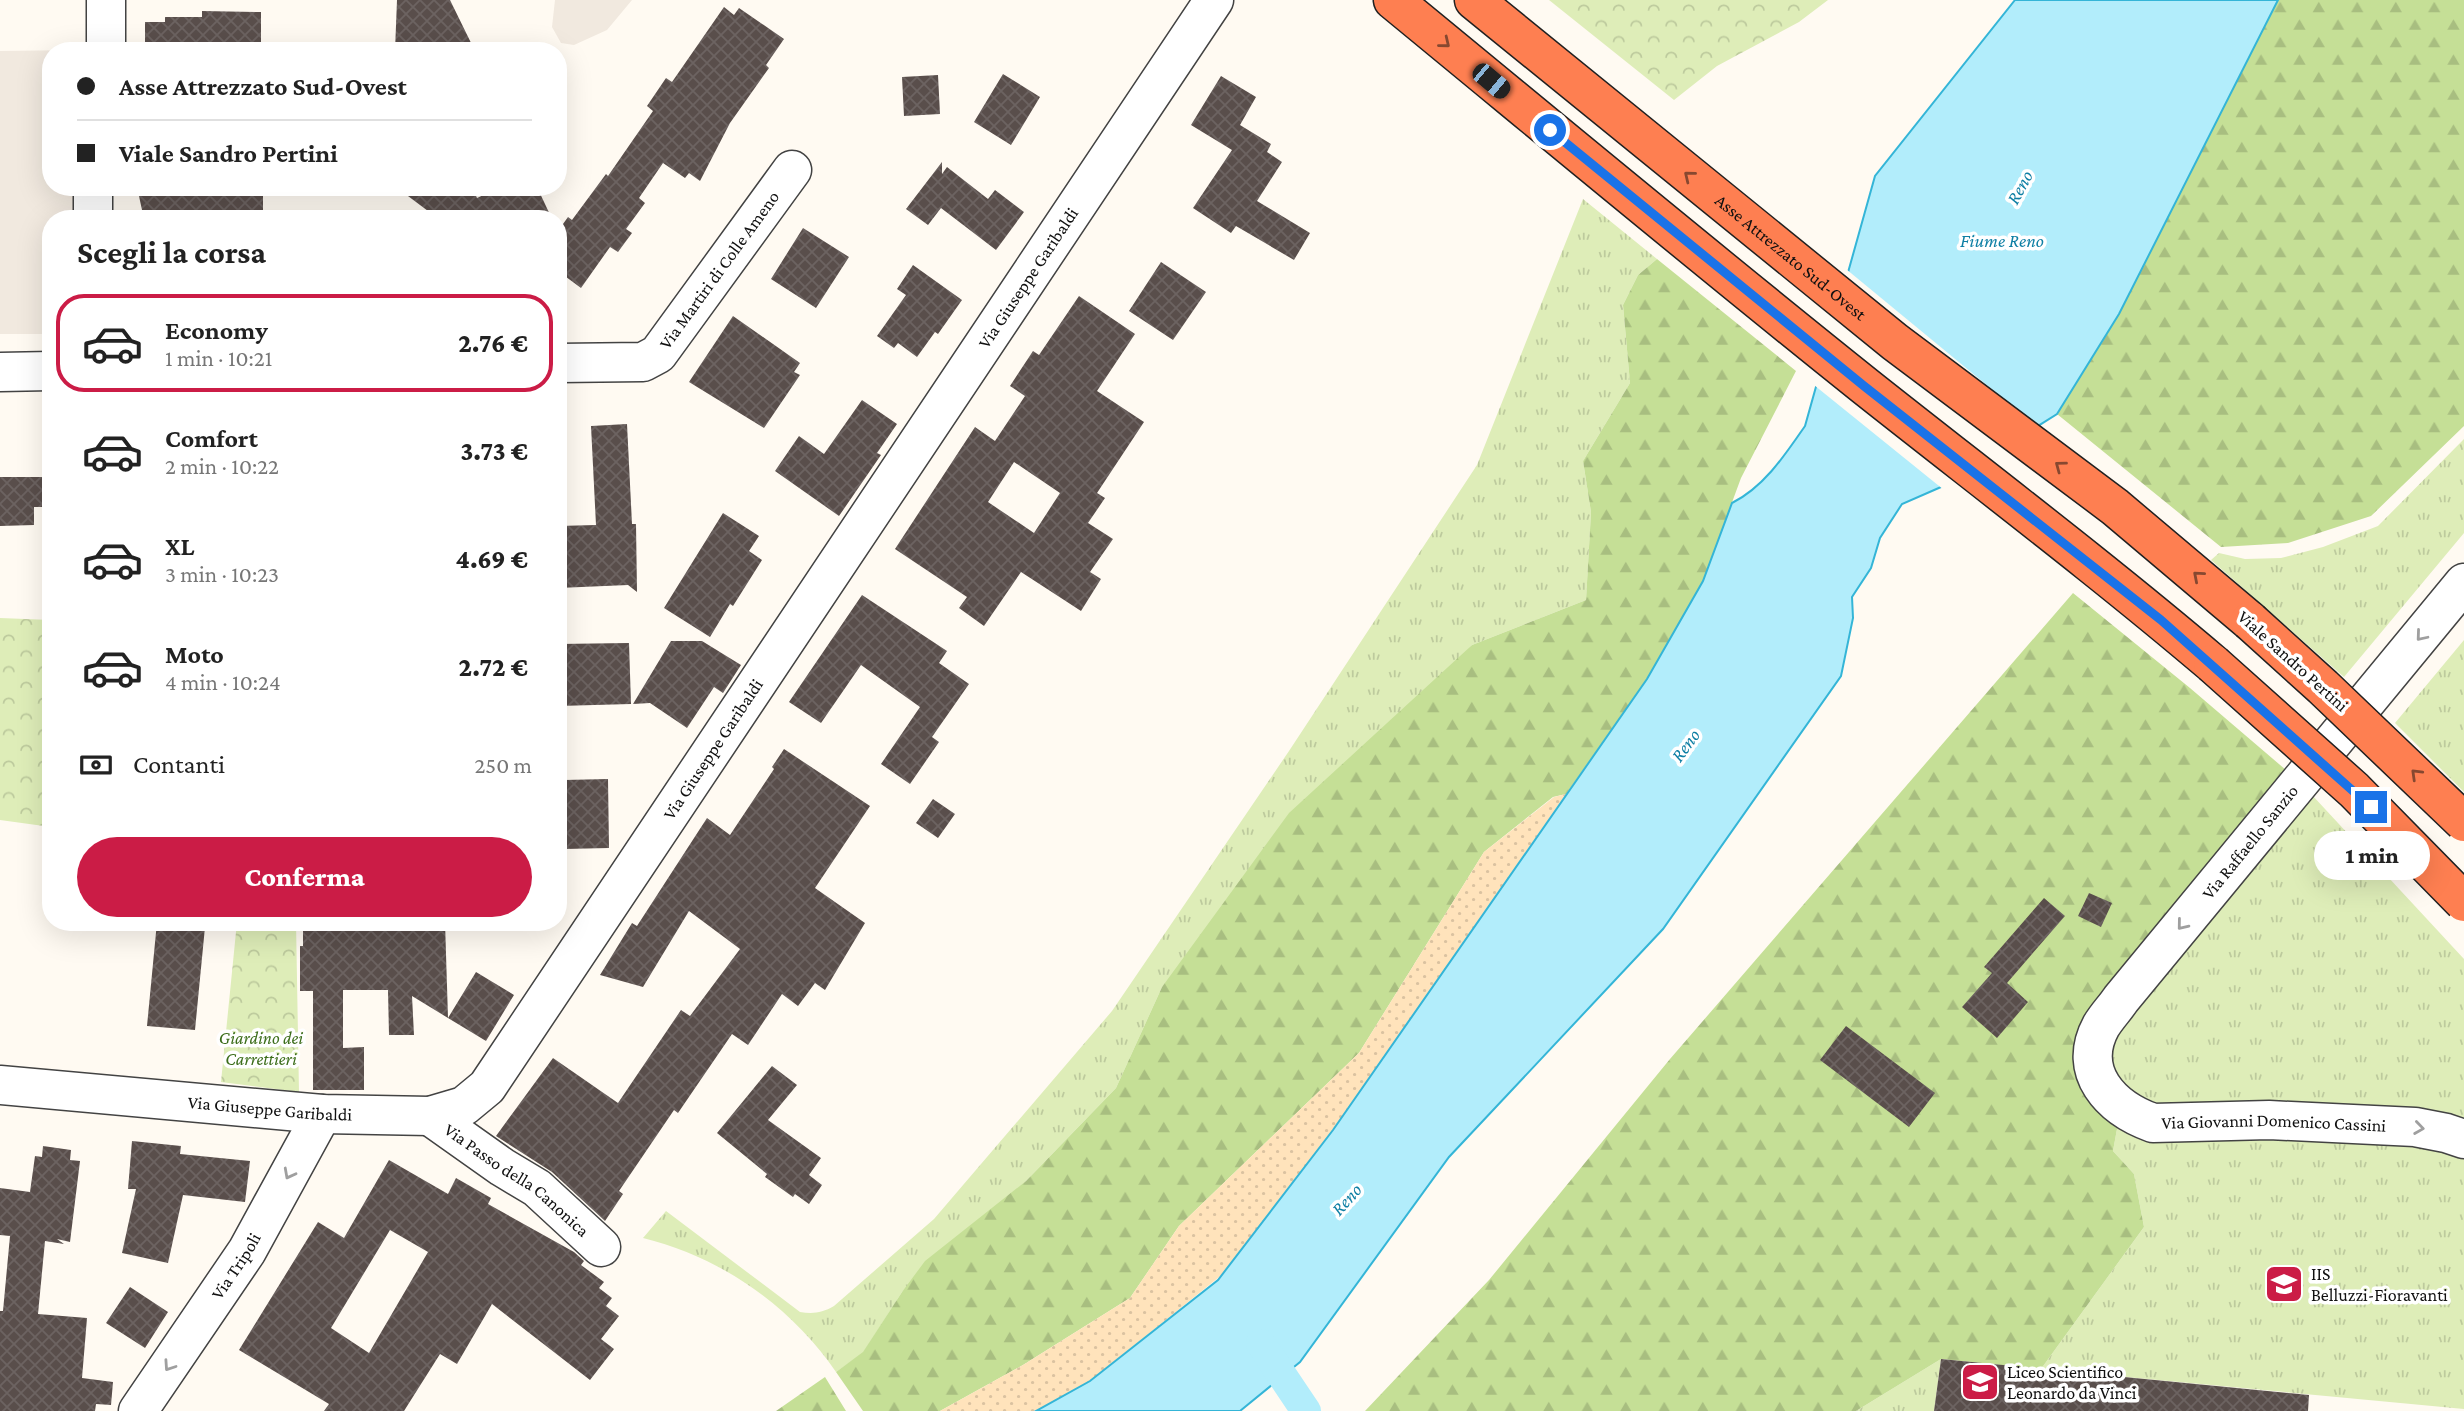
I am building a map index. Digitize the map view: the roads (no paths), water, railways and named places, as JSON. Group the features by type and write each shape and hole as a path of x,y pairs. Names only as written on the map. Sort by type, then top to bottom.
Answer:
{"highway":[{"path":"1393,0 1608,179 2213,664 2354,790 2464,902"},
{"name":"Asse Attrezzato Sud-Ovest","path":"1474,0 1895,342 2115,507"},
{"name":"Viale Sandro Pertini","path":"2115,507 2250,621 2464,822"}],"street":[{"path":"106,0 106,42"},
{"name":"Via Giuseppe Garibaldi","path":"0,1085 322,1114 430,1116 464,1106 487,1087 1214,0"},
{"name":"Via Martiri di Colle Ameno","path":"567,363 643,362 657,354 792,170"},
{"path":"0,372 42,371"},
{"name":"Via Raffaello Sanzio","path":"2098,1081 2092,1059 2101,1026 2464,583"},
{"name":"Via Giovanni Domenico Cassini","path":"2098,1081 2115,1102 2136,1117 2153,1124 2269,1120 2375,1125 2415,1127 2464,1139"},
{"name":"Via Tripoli","path":"138,1411 247,1251 322,1114"},
{"name":"Via Passo della Canonica","path":"430,1116 502,1167 537,1188 601,1247"}],"water":[{"name":"Fiume Reno","path":"2015,0 2278,0 2119,314 2057,414 1941,487 1902,504 1880,538 1871,568 1852,597 1853,618 1841,676 1663,929 1449,1157 1300,1362 1240,1411 1036,1411 1090,1381 1218,1280 1333,1130 1647,679 1703,581 1732,503 1764,479 1805,426 1875,176"}],"waterway":[{"path":"1261,1344 1306,1411"}],"place":[{"name":"IIS Belluzzi-Fioravanti","path":"2284,1284"},
{"name":"Liceo Scientifico Leonardo da Vinci","path":"1980,1382"}],"water label":[{"name":"Reno","path":"2019,187"},
{"name":"Reno","path":"1685,745"},
{"name":"Reno","path":"1346,1199"}],"park label":[{"name":"Giardino dei Carrettieri","path":"261,1048"}]}
